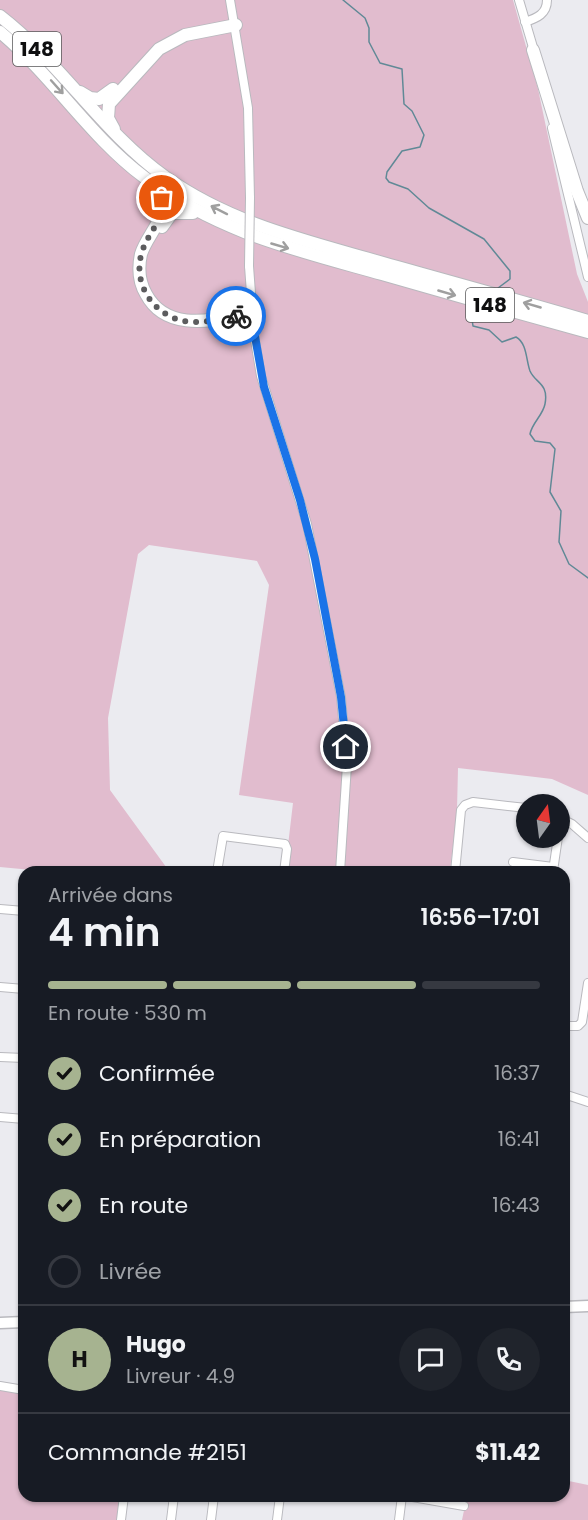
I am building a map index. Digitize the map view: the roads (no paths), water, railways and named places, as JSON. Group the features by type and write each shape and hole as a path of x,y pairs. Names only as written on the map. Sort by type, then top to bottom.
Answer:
{"highway":[{"name":"148","path":"0,16 71,84 123,142 179,186 238,219 393,271 588,332"},
{"path":"71,84 90,98 104,98 153,46 167,37 186,28 235,22"},
{"path":"123,142 110,122 108,108 154,54 185,35 235,22"},
{"name":"148","path":"0,32 44,73 100,138 142,176 211,219 267,242 393,271 588,321"},
{"path":"534,50 577,191 588,218"},
{"path":"142,176 159,194 163,203 161,216 142,250 139,267 141,284 152,304 170,316 191,322 251,311"},
{"path":"211,219 182,211 169,215 147,256 146,272 150,289 168,309 183,315 202,316 251,311"}],"main road":[{"path":"570,1307 588,1306"},
{"path":"0,1323 18,1322"}],"street":[{"path":"230,0 249,119 251,311 264,387 309,530 341,697 347,765 340,866"},
{"path":"519,0 534,50 588,277"},
{"path":"525,22 540,17 546,9 547,0"},
{"path":"456,866 461,810 465,805 473,802 516,807"},
{"path":"570,825 588,838"},
{"path":"218,866 223,836 285,844 287,849 285,866"},
{"path":"553,866 556,848"},
{"path":"513,861 538,866"},
{"path":"0,909 18,910"},
{"path":"570,1026 578,1026 582,1022 588,983"},
{"path":"0,987 18,988"},
{"path":"0,1057 18,1058"},
{"path":"570,1096 588,1102"},
{"path":"0,1117 18,1118"},
{"path":"0,1386 18,1389"},
{"path":"121,1520 123,1502"},
{"path":"171,1520 173,1502"},
{"path":"211,1520 213,1502"},
{"path":"277,1520 279,1502"},
{"path":"399,1520 403,1502"},
{"path":"441,1502 465,1506"}],"waterway":[{"path":"343,0 365,18 369,28 369,42 380,63 402,69 404,104 412,111 424,135 420,147 402,151 387,172 386,178 389,182 408,189 429,208 484,239 510,271 510,279 498,288"},
{"path":"475,306 471,312 473,326 489,330 502,342 516,337 520,340 530,371 543,387 546,397 544,408 530,434 535,441 550,443 555,449 550,492 561,511 559,542 569,564 588,578"}]}
